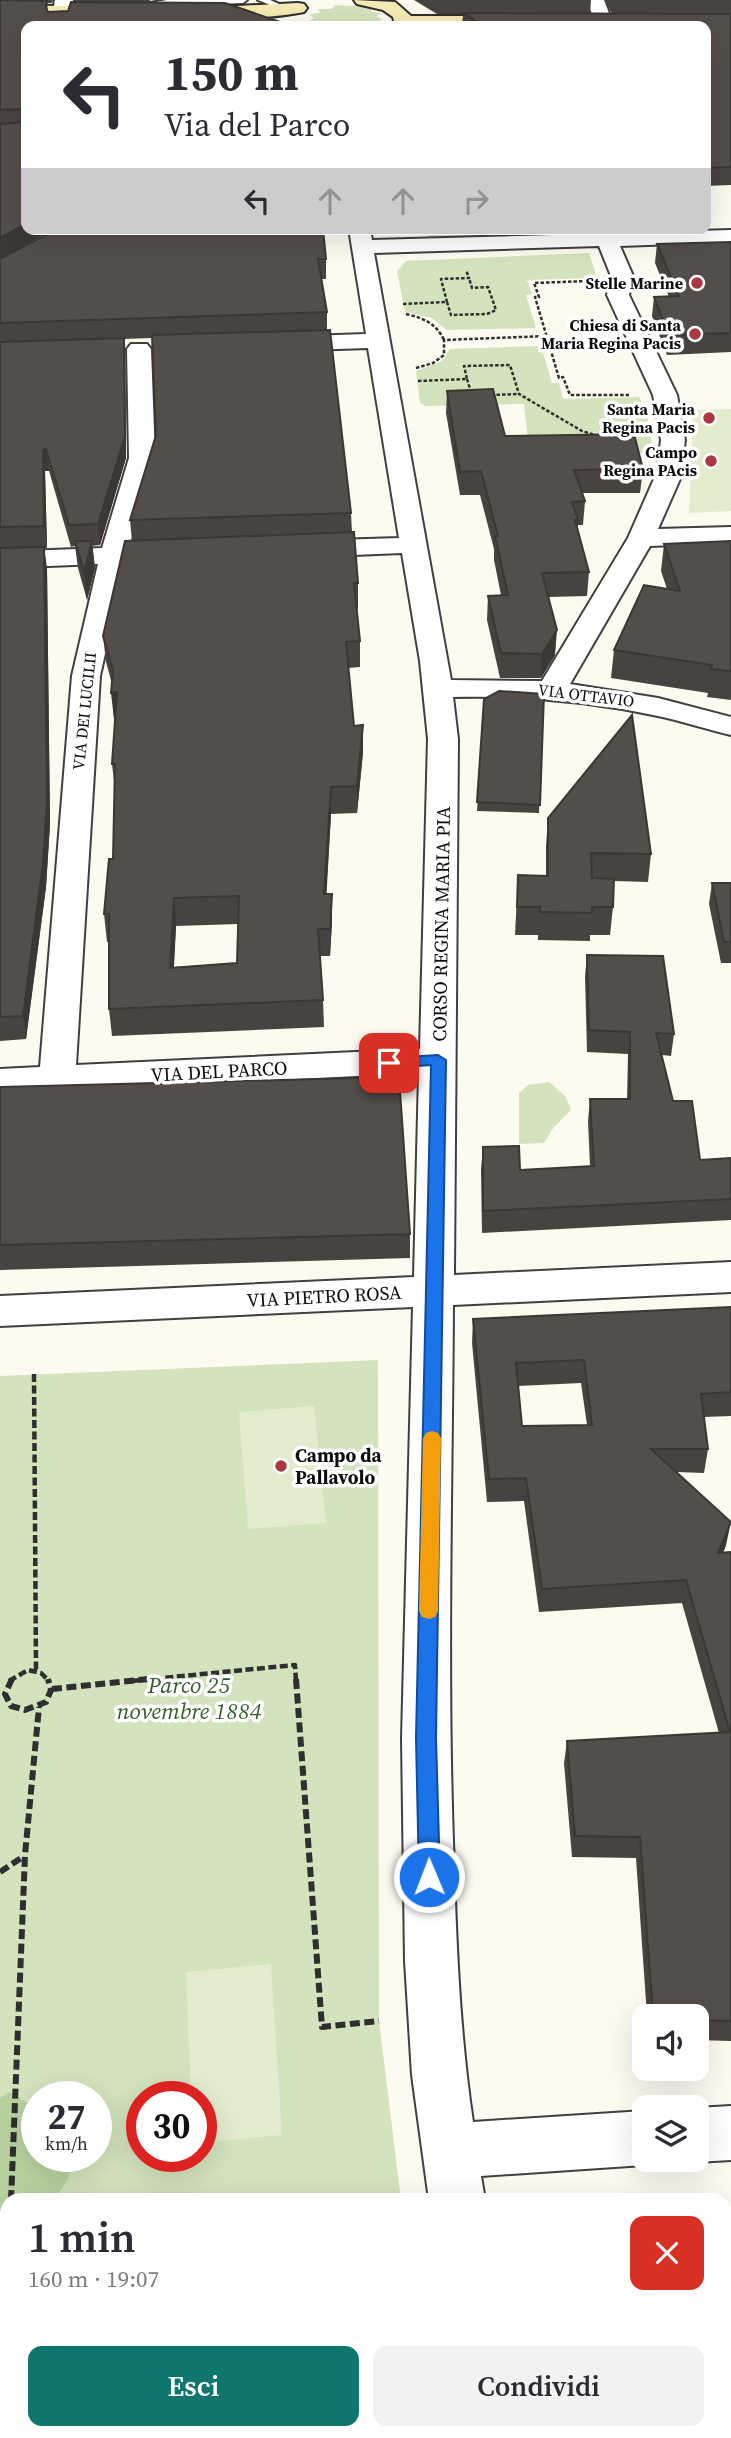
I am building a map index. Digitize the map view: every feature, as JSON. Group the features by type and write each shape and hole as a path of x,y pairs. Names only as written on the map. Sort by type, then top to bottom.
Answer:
{"main road":[{"path":"363,0 398,10 402,15 399,21"},
{"path":"0,10 112,21"},
{"path":"0,21 61,15 294,12"},
{"path":"212,21 294,12"}],"street":[{"path":"595,0 603,21"},
{"path":"711,216 731,216"},
{"path":"361,238 607,240 731,236"},
{"name":"CORSO REGINA MARIA PIA","path":"361,238 377,341 400,394 414,545 438,689 443,752 426,1738 431,1961 439,2075 453,2175"},
{"path":"552,689 641,538 670,470 673,440 664,392 618,295 622,276 607,240"},
{"path":"261,345 377,341"},
{"path":"111,350 166,348"},
{"name":"VIA DEI LUCILII","path":"57,1078 82,705 91,642 142,458 139,349"},
{"path":"641,538 731,535"},
{"path":"278,550 414,545"},
{"path":"0,560 154,555"},
{"name":"VIA OTTAVIO","path":"438,689 552,689 632,701 731,726"},
{"name":"VIA DEL PARCO","path":"0,1081 438,1060"},
{"name":"VIA PIETRO ROSA","path":"0,1311 731,1277"},
{"path":"709,2134 731,2133"},
{"path":"453,2175 632,2140"}],"lane":[{"path":"144,10 158,2 243,0"},
{"path":"262,0 294,12"}],"path":[{"path":"467,272 469,278 472,288 488,287 496,310 487,314 451,315 441,279 469,278"},
{"path":"594,281 534,283 539,297 535,297 559,378 564,377 570,395 664,392"},
{"path":"403,304 447,302"},
{"path":"400,313 428,321 441,332 444,340 446,351 433,363 411,370"},
{"path":"444,340 547,337"},
{"path":"519,394 510,365 464,366 472,396 519,394 588,434 673,440"},
{"path":"400,394 467,379"},
{"path":"34,1374 36,1670"},
{"path":"52,1689 295,1665 322,2027 379,2021"},
{"path":"0,1682 9,1681 21,1672 36,1670 48,1677 52,1689 46,1702 39,1707 25,1710 11,1706 5,1694 9,1681"},
{"path":"11,2193 25,1855 39,1707"},
{"path":"0,1872 25,1855"}],"green space":[{"path":"335,5 372,7 371,12 383,13 376,16 383,20 309,21 314,18 309,14 320,13 318,9 331,9"},
{"path":"425,235 528,235 435,238"},
{"path":"589,253 597,278 527,280 532,294 526,295 536,328 447,330 432,318 405,312 397,271 406,261"},
{"path":"541,346 552,383 559,383 563,399 639,397 648,419 653,453 565,454 529,450 524,404 426,406 420,403 416,371 442,361 450,349"},
{"name":"Campo Regina PAcis","path":"731,409 731,511 689,513 693,410"},
{"path":"549,1082 566,1097 571,1110 554,1127 544,1143 519,1144 519,1093 528,1085"},
{"name":"Parco 25 novembre 1884","path":"378,1360 379,2021 400,2193 0,2193 0,1376"},
{"path":"314,1406 326,1523 248,1529 239,1412"},
{"path":"271,1964 282,2135 217,2141 217,2081 190,2081 186,1972"},
{"path":"9,2092 21,2099 21,2172 70,2172 59,2193 0,2193 0,2098"}],"building":[{"path":"0,0 47,1 48,12 68,11 71,2 225,3 277,21 21,21 21,109 0,110"},
{"path":"463,13 731,14 731,167 711,168 711,21 477,21"},
{"path":"21,122 21,227 0,238 0,124"},
{"path":"46,235 324,235 326,259 318,259 327,312 0,323 0,259"},
{"path":"731,242 731,333 669,335 654,297 679,296 657,244"},
{"path":"330,330 351,513 130,520 156,435 152,335"},
{"path":"124,338 125,436 98,524 69,525 46,449 43,450 44,526 0,527 0,342"},
{"path":"493,389 505,436 634,434 643,469 574,470 585,501 572,502 589,572 542,573 557,630 542,654 501,653 488,596 508,595 495,536 498,536 481,471 460,472 447,391"},
{"path":"354,532 358,583 354,583 360,641 346,642 354,726 363,725 357,786 331,787 324,894 332,894 330,929 318,929 323,1000 109,1009 109,914 104,914 109,859 113,859 115,764 112,764 117,692 111,693 113,670 103,636 125,541","holes":["239,896 237,963 170,968 174,898"]},
{"path":"75,541 92,541 84,572"},
{"path":"731,541 731,671 711,669 712,665 614,650 644,585 680,591 664,544"},
{"path":"44,547 47,801 43,863 23,1016 0,1017 0,548"},
{"path":"499,691 544,694 540,805 477,802 484,699"},
{"path":"632,715 651,854 591,853 592,878 614,879 613,907 592,907 592,913 540,912 540,907 517,907 518,875 548,876 548,818"},
{"path":"712,883 731,883 731,942 724,942"},
{"path":"587,955 663,956 674,1034 656,1033 673,1101 692,1101 700,1160 731,1158 731,1199 483,1211 483,1147 519,1146 520,1170 594,1166 590,1099 630,1099 630,1032 589,1030"},
{"path":"399,1077 410,1234 0,1245 0,1087"},
{"path":"731,1307 731,1392 701,1394 708,1449 651,1449 731,1522 718,1553 731,1552 731,2021 709,2020 709,2004 652,2004 640,1837 575,1836 567,1741 730,1732 686,1580 542,1589 526,1478 489,1479 473,1319","holes":["584,1360 592,1425 522,1426 516,1363"]}],"slow traffic":[{"path":"429,1611 432,1438"}],"place":[{"name":"Stelle Marine","path":"697,283"},
{"name":"Chiesa di Santa Maria Regina Pacis","path":"695,334"},
{"name":"Santa Maria Regina Pacis","path":"709,418"},
{"name":"Campo Regina PAcis","path":"711,461"},
{"name":"Campo da Pallavolo","path":"281,1466"}],"route":[{"path":"389,1063 438,1060 426,1738 429,1877"}]}
